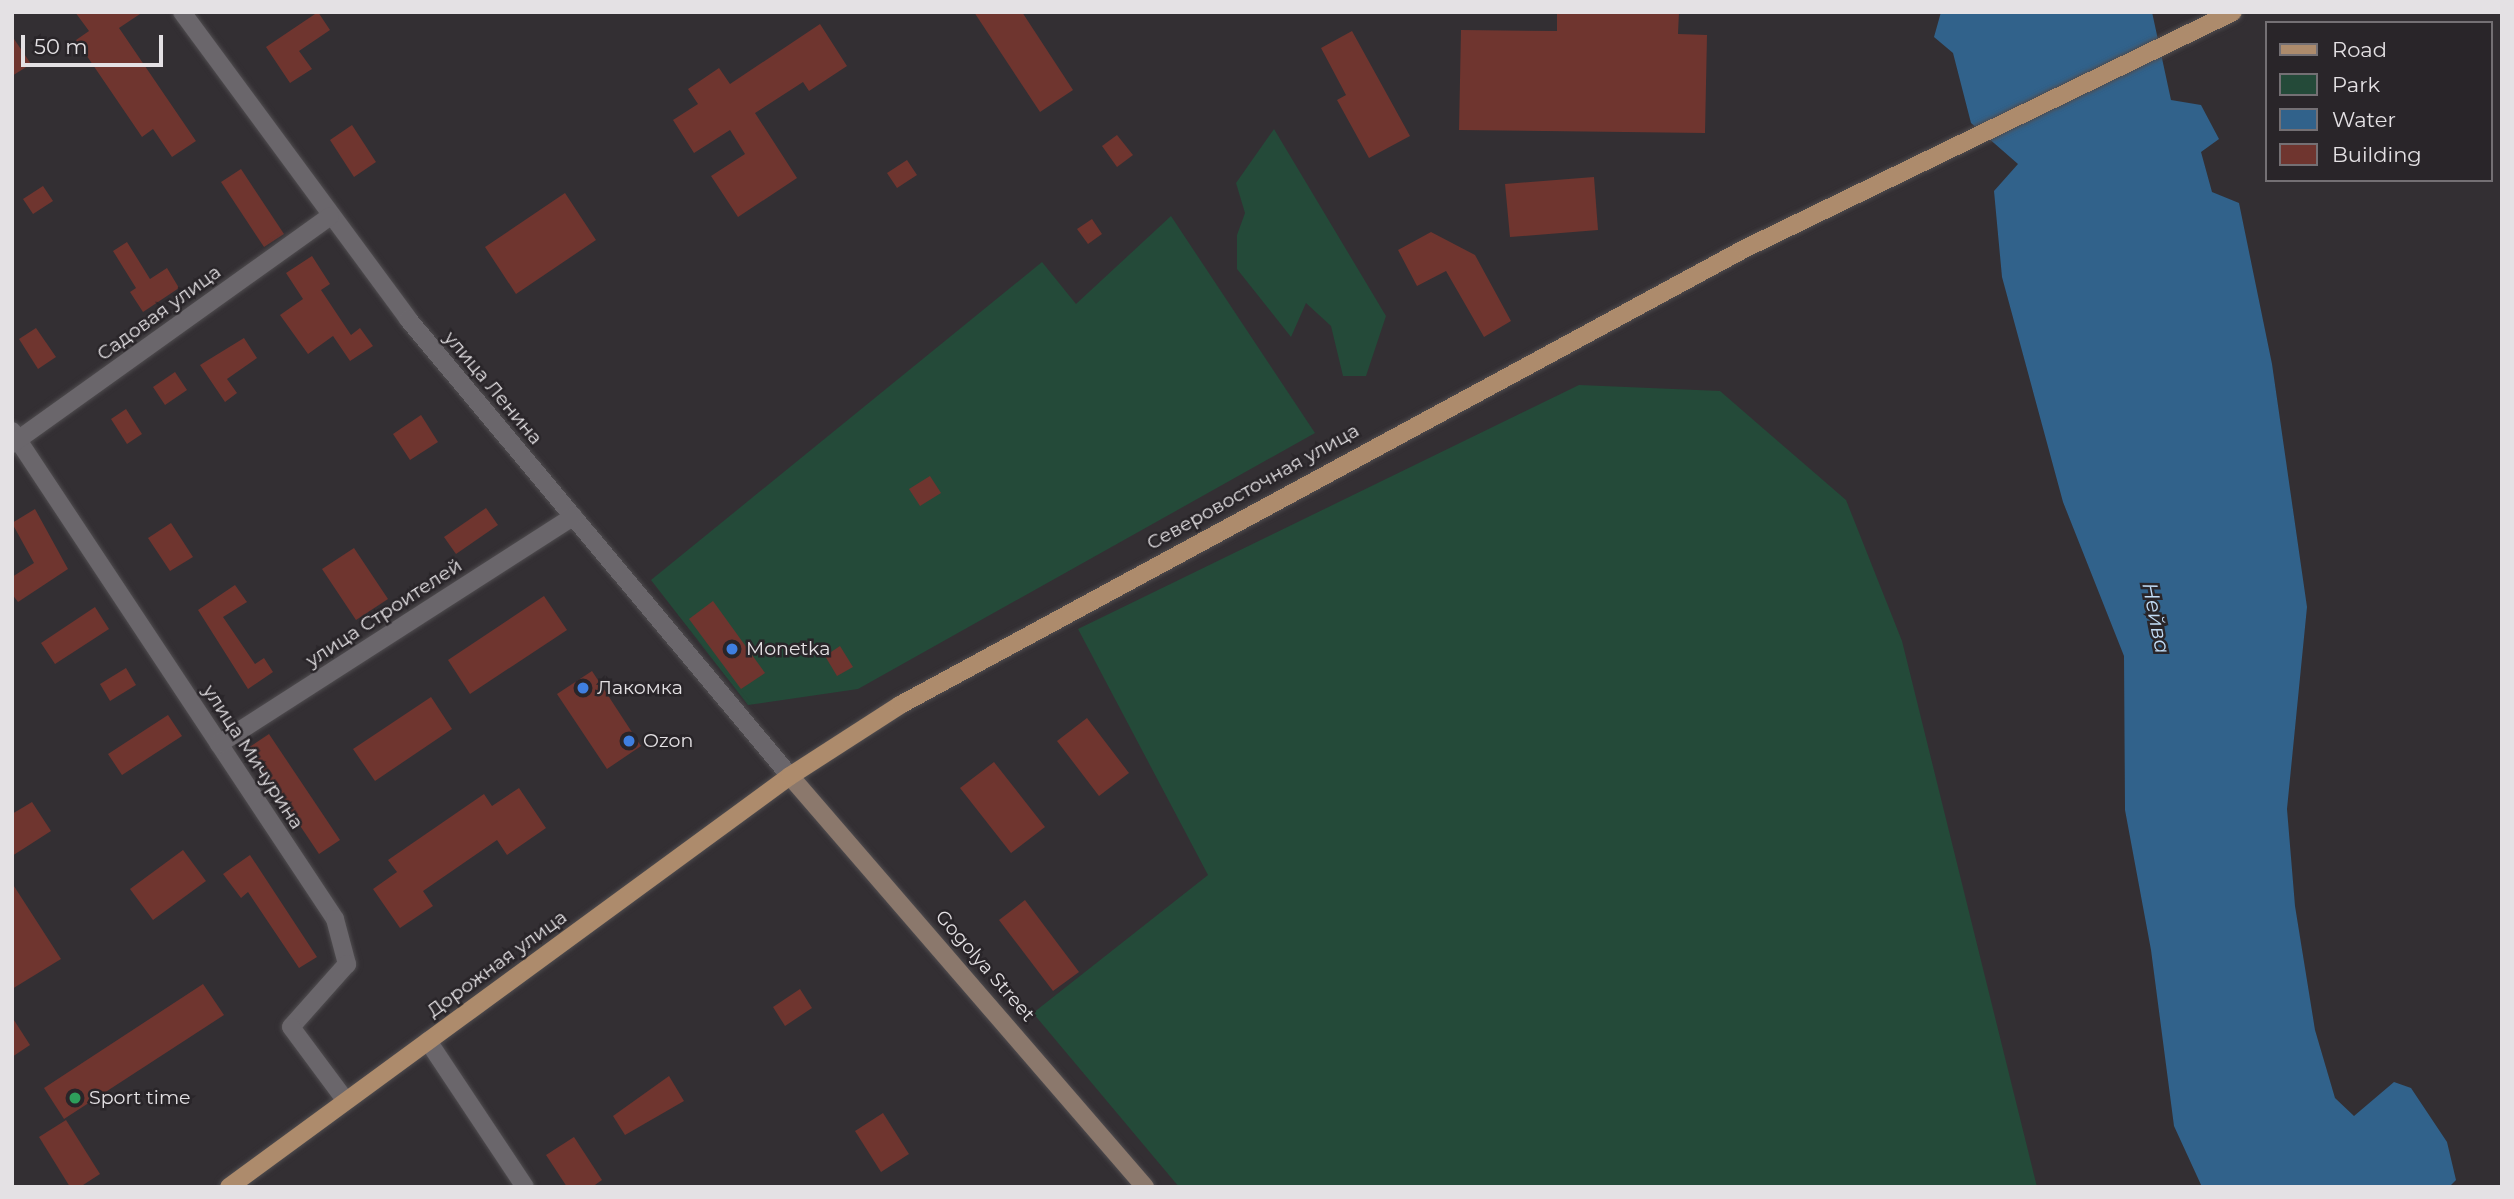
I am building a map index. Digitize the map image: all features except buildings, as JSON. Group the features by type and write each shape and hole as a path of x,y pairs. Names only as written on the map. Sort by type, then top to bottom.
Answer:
{"main road":[{"name":"Северовосточная улица","path":"790,775 900,705 1744,249 2233,12"},
{"name":"Дорожная улица","path":"229,1187 790,775"}],"street":[{"name":"улица Ленина","path":"182,12 330,216 573,517 790,775"},
{"name":"Садовая улица","path":"14,438 330,216"},
{"name":"улица Мичурина","path":"14,438 335,919 347,964 290,1027 346,1101"},
{"name":"улица Строителей","path":"219,744 573,517"},
{"name":"Gogolya Street","path":"790,775 1145,1187"},
{"path":"428,1041 525,1187"}],"green space":[{"path":"1274,129 1386,316 1366,376 1343,376 1331,326 1306,303 1291,337 1237,269 1237,235 1245,213 1236,183"},
{"path":"1171,216 1315,433 858,689 748,705 651,580 1042,262 1076,304"},
{"path":"1579,385 1720,391 1846,500 1902,641 2037,1187 1179,1187 1033,1013 1208,875 1078,629"}],"water":[{"name":"Нейва","path":"1941,12 2152,12 2171,100 2201,105 2219,139 2201,152 2212,192 2239,203 2272,364 2307,607 2287,809 2295,906 2315,1030 2335,1098 2354,1116 2394,1082 2411,1088 2447,1142 2456,1180 2449,1187 2202,1187 2174,1126 2151,950 2125,810 2124,656 2063,502 2002,277 1994,191 2018,164 1971,123 1953,53 1934,37"}],"place":[{"name":"Monetka","path":"732,649"},
{"name":"Лакомка","path":"583,688"},
{"name":"Ozon","path":"629,741"},
{"name":"Sport time","path":"75,1098"}]}
